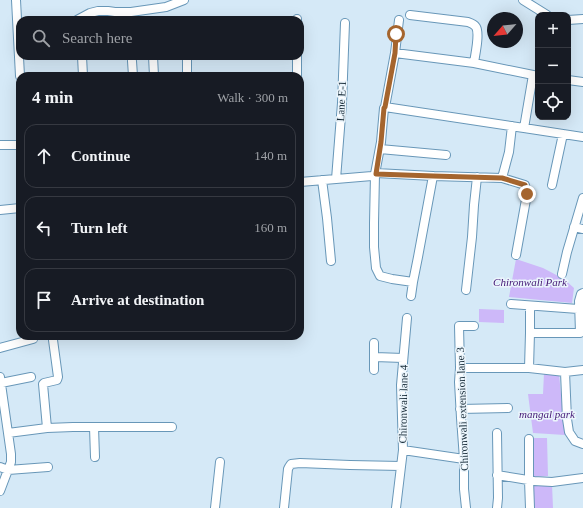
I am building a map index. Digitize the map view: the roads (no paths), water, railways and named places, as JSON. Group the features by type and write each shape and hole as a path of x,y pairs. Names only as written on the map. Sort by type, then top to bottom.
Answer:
{"street":[{"path":"16,0 18,16"},
{"path":"84,16 98,11 131,12 166,7 184,0"},
{"path":"523,0 542,12"},
{"path":"410,15 468,22 476,25 478,34 474,64"},
{"path":"571,20 583,19"},
{"path":"399,20 396,34 395,53 384,108 380,149 375,174 374,247 376,268 380,276 412,282"},
{"name":"Lane E-1","path":"336,179 342,103 345,23"},
{"path":"395,53 474,64 535,75 524,128"},
{"path":"20,60 20,72"},
{"path":"82,60 83,72"},
{"path":"153,60 154,72"},
{"path":"187,60 187,72"},
{"path":"297,60 297,72"},
{"path":"132,61 133,72"},
{"path":"571,80 583,82"},
{"path":"385,107 583,137"},
{"path":"502,178 509,152 512,126"},
{"path":"552,185 563,134"},
{"path":"0,145 16,145"},
{"path":"380,149 446,155"},
{"path":"304,182 372,176 375,174 502,178 525,185 527,194 516,256"},
{"path":"411,296 412,282 433,176"},
{"path":"466,290 477,177"},
{"path":"322,180 331,261"},
{"path":"562,274 583,198"},
{"path":"0,210 16,208"},
{"path":"574,227 583,229"},
{"path":"530,333 581,336 578,309 581,294 583,293"},
{"path":"511,304 578,309"},
{"path":"529,368 530,306"},
{"name":"Chironwali lane 4","path":"396,508 403,450 401,385 407,318"},
{"name":"Chironwali extension lane 3","path":"466,508 460,409 458,326 474,326"},
{"path":"0,348 29,340"},
{"path":"47,428 43,384 57,380 58,377 52,340"},
{"path":"374,342 374,370"},
{"path":"375,357 404,358"},
{"path":"460,368 529,368 564,372 583,370"},
{"path":"564,372 569,432 575,441 583,444"},
{"path":"0,492 4,468 11,459 1,380 31,377"},
{"path":"460,409 508,408"},
{"path":"94,427 95,457"},
{"path":"8,433 47,428 172,427"},
{"path":"497,432 497,508"},
{"path":"529,439 530,508"},
{"path":"403,450 464,459"},
{"path":"215,508 220,462"},
{"path":"284,508 288,470 291,464 401,466"},
{"path":"4,468 48,467"},
{"path":"498,475 552,482 583,478"}],"park label":[{"name":"Chironwali Park","path":"530,282"},
{"name":"mangal park","path":"547,414"}]}
